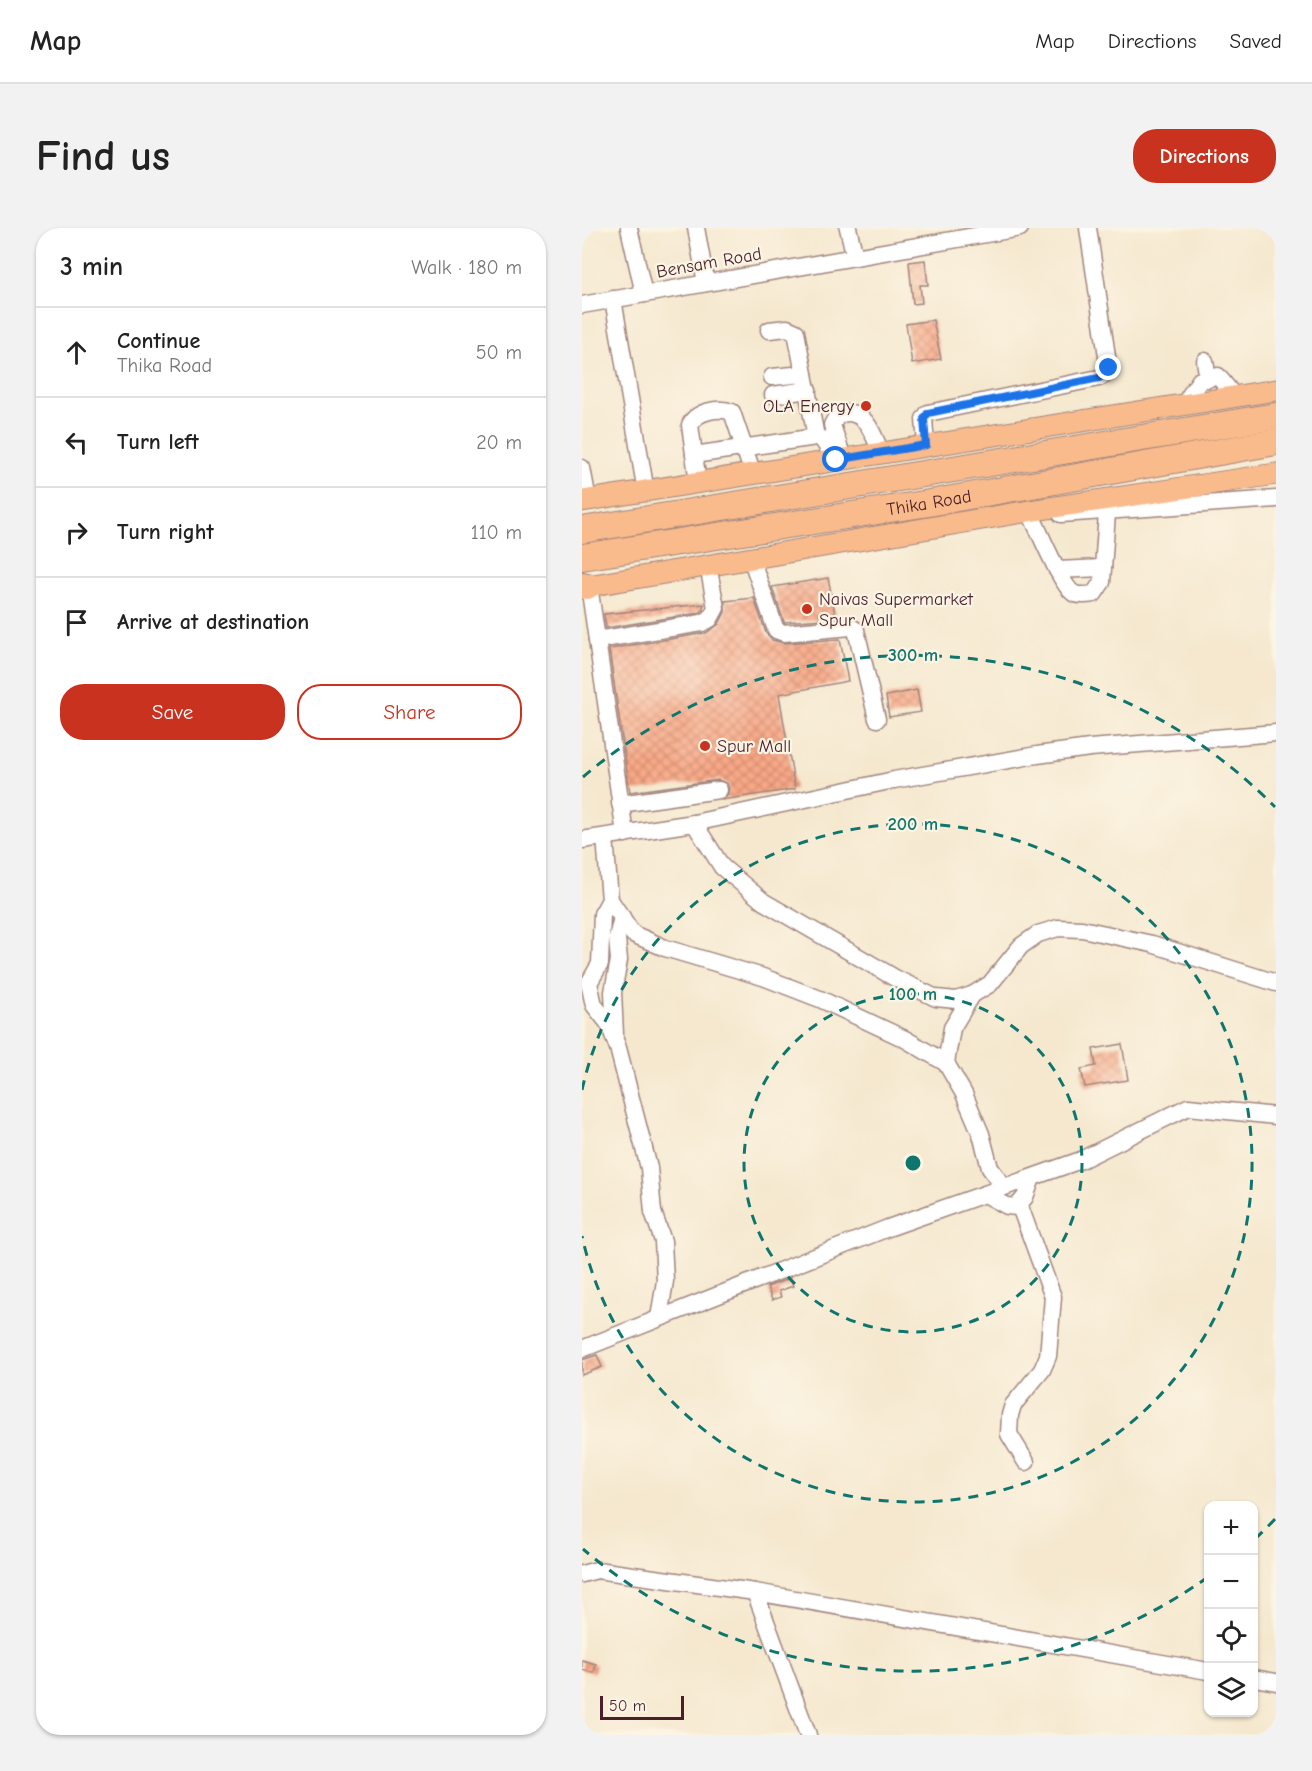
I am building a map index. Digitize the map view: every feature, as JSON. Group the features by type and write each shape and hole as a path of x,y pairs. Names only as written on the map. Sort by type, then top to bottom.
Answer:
{"highway":[{"name":"Thika Road","path":"582,530 1276,416"},
{"name":"Thika Road","path":"582,557 929,503 1276,442"}],"main road":[{"path":"585,500 1276,390"},
{"name":"Thika Road","path":"585,586 1032,511 1276,474"}],"street":[{"path":"629,228 644,294"},
{"path":"696,228 706,283"},
{"path":"848,228 855,257"},
{"name":"Bensam Road","path":"582,304 1020,228"},
{"path":"926,445 924,419 928,413 1089,381 1107,373 1106,342 1088,228"},
{"path":"613,299 646,492"},
{"path":"769,330 788,328 796,332 816,437"},
{"path":"1205,361 1209,378 1234,396"},
{"path":"772,377 806,382"},
{"path":"1184,404 1209,378"},
{"path":"773,395 806,382"},
{"path":"698,483 690,425 700,414 726,410 732,412 753,474"},
{"path":"839,460 832,425 837,416 845,412 855,412 864,419 881,453"},
{"path":"694,455 816,437 822,439 839,460"},
{"path":"582,468 585,500"},
{"path":"1032,511 1050,514 1107,513 1276,499"},
{"path":"1032,511 1057,570 1068,589 1084,595 1094,594 1099,590 1107,513"},
{"path":"751,558 776,630 784,633 851,627 856,630 877,719"},
{"path":"597,640 702,623 710,619 716,608 708,565"},
{"path":"1057,570 1103,568"},
{"path":"585,586 597,640 625,834"},
{"path":"582,840 694,823 894,780 1037,755 1090,748 1276,733"},
{"path":"620,804 719,790"},
{"path":"694,823 722,867 764,902 895,978 936,998 956,1000 972,995 990,984 1021,946 1038,934 1058,928 1082,929 1152,944 1276,983"},
{"path":"605,837 610,900 633,934 675,952 763,977 820,999 905,1039 946,1063 964,1094 981,1134 990,1168 1004,1187"},
{"path":"610,900 602,914 600,964 589,983 594,1005 609,1024 615,1038 638,1117 649,1168 653,1212 663,1242 664,1281 659,1318"},
{"path":"615,1038 613,992 619,960 617,938 622,917"},
{"path":"946,1063 952,1028 972,995"},
{"path":"582,1349 888,1228 1081,1161 1188,1107 1276,1116"},
{"path":"985,1194 1013,1208 1019,1204 1032,1178"},
{"path":"1019,1204 1053,1297 1048,1356 1042,1370 1013,1405 1010,1415 1009,1434 1026,1462"},
{"path":"582,1574 597,1570 755,1592 1204,1670"},
{"path":"755,1592 808,1735"},
{"path":"1258,1679 1276,1682"}],"building":[{"path":"925,260 928,285 920,285 922,303 913,304 909,262"},
{"path":"933,320 941,359 912,364 906,324"},
{"path":"828,578 836,618 784,622 772,587"},
{"name":"Spur Mall","path":"754,598 766,633 772,640 785,643 840,639 848,681 779,694 795,789 722,800 728,794 729,788 727,783 718,780 630,792 609,649 706,633 719,624 725,612 725,601"},
{"path":"704,604 699,613 606,628 604,614"},
{"path":"917,690 921,712 889,717 886,696"},
{"path":"1122,1044 1128,1080 1085,1087 1081,1069 1096,1066 1093,1049"},
{"path":"790,1278 793,1286 779,1291 781,1297 772,1300 767,1287"},
{"path":"597,1355 602,1367 582,1375 582,1360"},
{"path":"582,1660 596,1664 594,1673 582,1670"}],"place":[{"name":"OLA Energy","path":"866,406"},
{"name":"Naivas Supermarket Spur Mall","path":"807,609"},
{"name":"Spur Mall","path":"705,746"}],"route":[{"path":"836,460 926,445 924,419 928,413 1099,378 1105,376 1109,368"}]}
